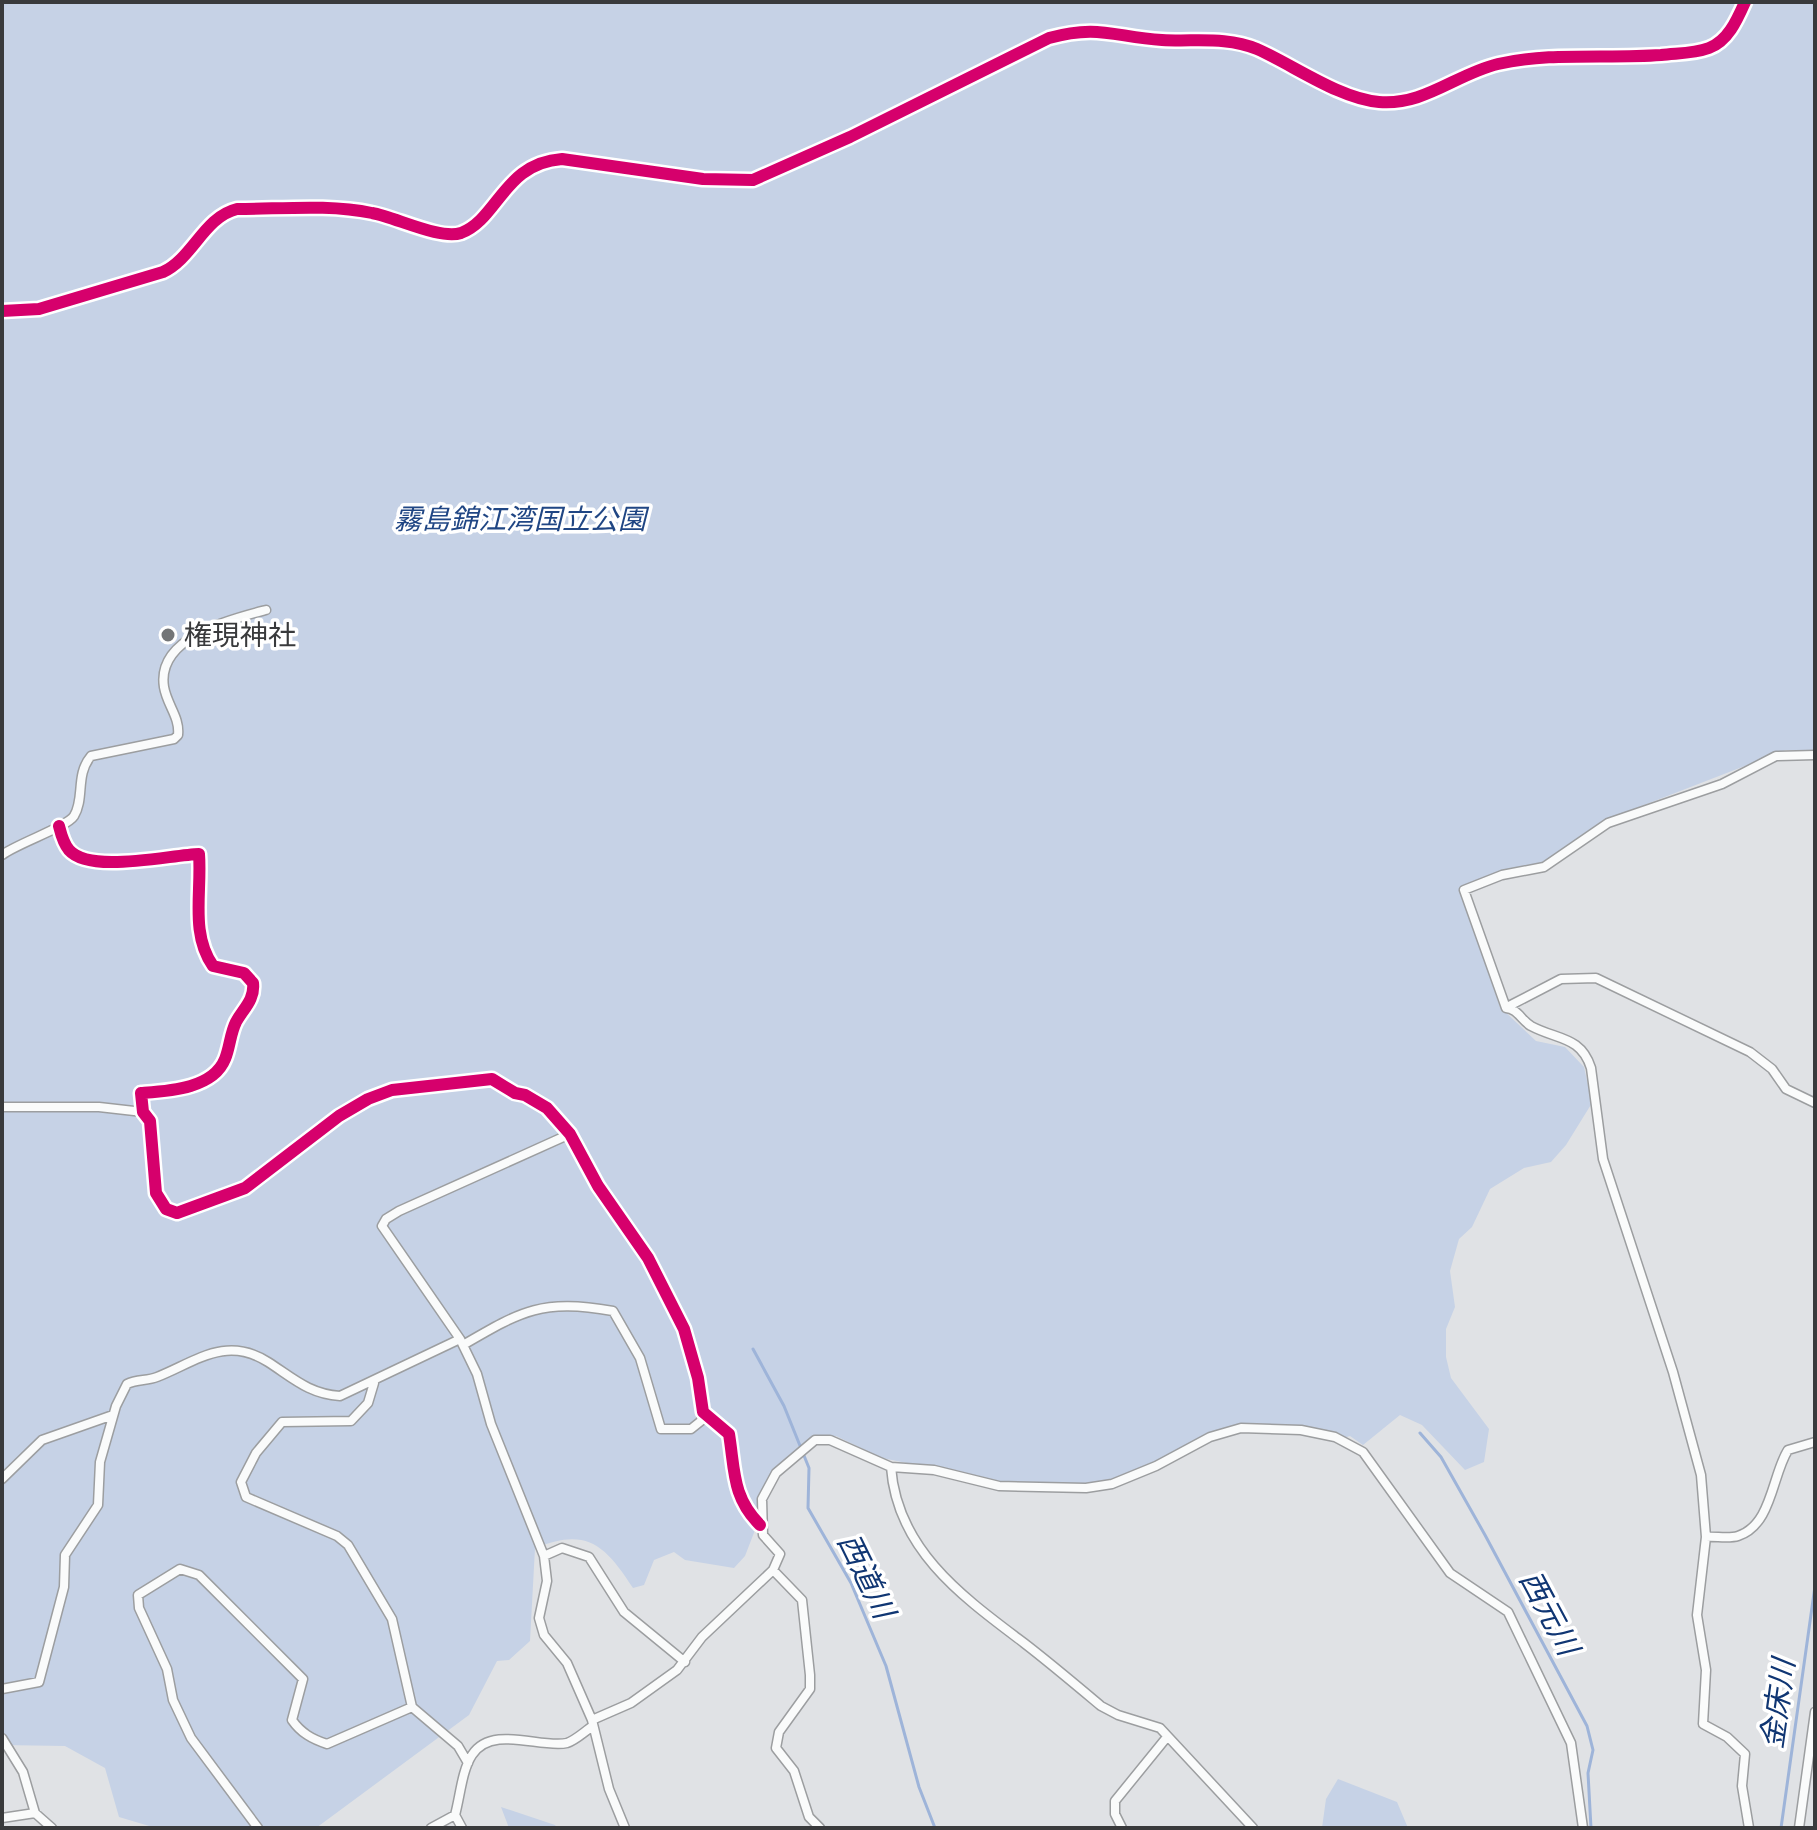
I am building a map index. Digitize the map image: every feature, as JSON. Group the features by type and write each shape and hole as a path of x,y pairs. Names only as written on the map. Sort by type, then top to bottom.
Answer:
{"street":[{"path":"2,311 39,309 163,272 174,267 224,212 237,209 371,213 447,235 472,227 511,182 544,160 562,159 703,179 753,180 850,137 1049,38 1098,30 1155,40 1230,40 1259,50 1364,100 1394,103 1435,92 1475,72 1515,61 1644,57 1706,49 1721,41 1745,2"},
{"path":"2,855 59,826 76,812 81,772 91,756 167,743 178,735 178,720 164,689 164,677 171,659 190,637 221,622 266,610"},
{"path":"1506,1008 1464,894 1468,886 1544,867 1608,823 1722,784 1776,756 1815,755"},
{"path":"2,1689 39,1682 64,1587 65,1555 98,1505 100,1462 113,1415 127,1384 158,1376 197,1356 216,1351 248,1352 319,1395 340,1396 374,1383 528,1309 548,1305 613,1311 640,1358 661,1429 691,1429 701,1421 703,1412 698,1378 684,1329 648,1258 598,1186 570,1134 547,1108 496,1080 392,1090 368,1099 339,1116 245,1188 177,1213 166,1209 156,1193 150,1121 143,1112 141,1093 184,1088 218,1070 225,1060 237,1021 251,999 253,983 244,973 213,966 203,947 198,926 199,854 130,862 87,860 68,849 59,826"},
{"path":"1506,1008 1561,979 1596,978 1750,1052 1772,1069 1786,1089 1815,1103"},
{"path":"1506,1008 1515,1009 1530,1025 1572,1040 1587,1054 1594,1079 1603,1159 1673,1372 1701,1475 1706,1537 1697,1615 1706,1670 1703,1724 1727,1737 1745,1754 1742,1786 1749,1828"},
{"path":"2,1107 99,1107 143,1112"},
{"path":"570,1134 384,1221 384,1232 461,1342 544,1556 547,1581 539,1618 544,1635 567,1663 593,1723 609,1789 625,1828"},
{"path":"374,1383 368,1403 351,1421 282,1422 256,1453 241,1482 246,1497 337,1536 348,1545 392,1619 412,1707 458,1746 468,1763"},
{"path":"703,1412 729,1434 739,1497 743,1508 760,1525"},
{"path":"2,1479 42,1440 113,1415"},
{"path":"462,1828 455,1815 473,1752 483,1745 521,1737 548,1744 569,1742 593,1723 631,1703 685,1662 702,1637 773,1570 780,1554 763,1535 760,1525 767,1486 809,1443 830,1440 891,1467 934,1470 999,1486 1086,1488 1112,1484 1147,1470 1210,1437 1241,1428 1301,1430 1351,1443 1363,1452 1450,1573 1496,1601 1508,1612 1571,1743 1583,1828"},
{"path":"1706,1537 1739,1536 1752,1526 1763,1513 1788,1450 1815,1442"},
{"path":"891,1467 892,1482 910,1533 932,1567 970,1602 1101,1706 1118,1715 1160,1728 1253,1828"},
{"path":"544,1556 562,1548 589,1557 624,1612 685,1662"},
{"path":"258,1828 191,1738 173,1700 167,1669 139,1608 138,1595 180,1569 199,1575 303,1679 292,1720 300,1731 317,1741 327,1744 412,1707"},
{"path":"773,1570 802,1600 810,1675 810,1689 779,1732 776,1748 794,1771 809,1817 820,1828"},
{"path":"1799,1828 1815,1712"},
{"path":"1122,1828 1115,1814 1115,1801 1167,1737"},
{"path":"2,1738 23,1772 35,1813 52,1828"},
{"path":"2,1818 35,1813"},
{"path":"431,1828 455,1815"}],"green space":[{"name":"霧島錦江湾国立公園","path":"2,2 1815,2 1815,752 1786,750 1608,819 1541,866 1480,879 1463,898 1500,1007 1536,1041 1565,1047 1584,1067 1592,1103 1566,1145 1551,1162 1524,1168 1490,1189 1472,1227 1459,1239 1450,1271 1455,1307 1446,1329 1446,1357 1451,1378 1489,1429 1484,1462 1465,1470 1422,1425 1400,1415 1363,1445 1350,1436 1343,1438 1302,1426 1246,1423 1200,1437 1144,1469 1098,1484 1001,1482 882,1458 836,1436 816,1439 790,1454 769,1476 757,1501 757,1525 745,1556 734,1568 685,1560 674,1552 654,1560 644,1585 633,1588 613,1561 593,1544 568,1539 535,1548 530,1641 509,1660 497,1661 469,1715 316,1828 156,1828 119,1817 105,1768 65,1746 2,1745"},
{"path":"1338,1779 1397,1802 1408,1828 1322,1828 1326,1799"},
{"path":"501,1807 555,1825 557,1828 509,1828"}],"waterway":[{"name":"西道川","path":"753,1349 784,1406 809,1468 808,1508 851,1583 886,1666 919,1787 935,1828"},
{"name":"西元川","path":"1420,1433 1441,1457 1587,1726 1593,1750 1588,1773 1591,1828"},
{"name":"金床川","path":"1781,1828 1815,1586"}],"cycle path":[{"path":"2,311 39,309 163,272 183,257 216,220 237,209 356,210 430,231 452,234 474,226 514,180 527,170 562,159 703,179 753,180 850,137 1049,38 1066,34 1094,32 1162,40 1234,42 1257,49 1349,95 1364,100 1395,102 1425,94 1483,69 1518,60 1661,55 1703,50 1716,45 1727,35 1745,2"},
{"path":"59,826 69,850 94,861 131,861 199,854 198,912 206,953 213,966 244,973 253,983 250,999 232,1031 225,1059 211,1077 189,1086 141,1093 143,1112 150,1121 156,1193 166,1209 177,1213 245,1188 339,1116 368,1099 392,1090 492,1079 515,1093 525,1095 547,1108 570,1134 598,1186 648,1258 684,1329 698,1378 703,1412 729,1434 739,1494 760,1525"}],"place":[{"name":"権現神社","path":"168,635"}]}
